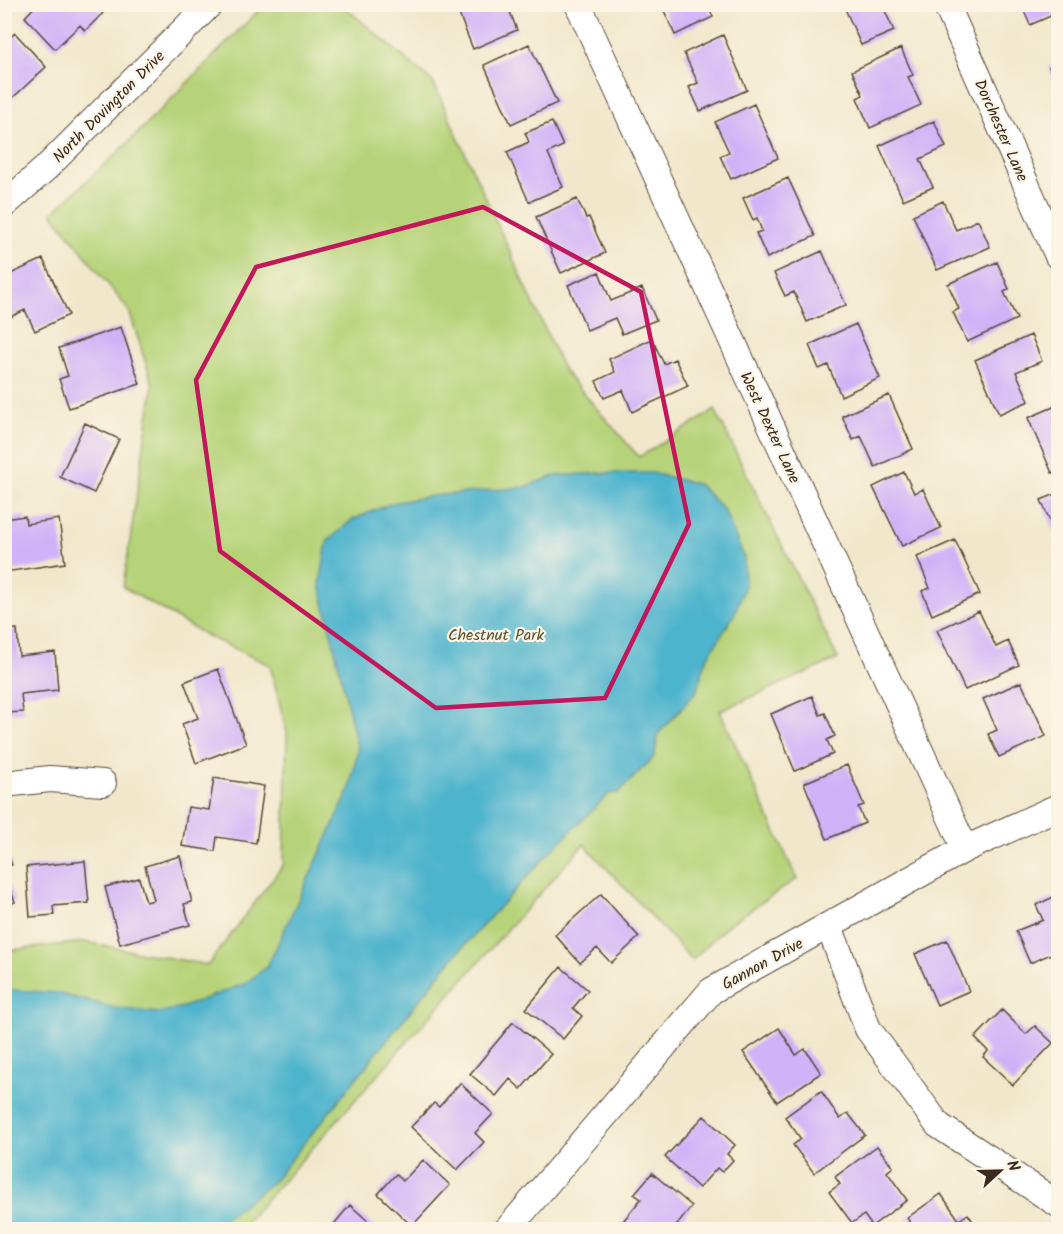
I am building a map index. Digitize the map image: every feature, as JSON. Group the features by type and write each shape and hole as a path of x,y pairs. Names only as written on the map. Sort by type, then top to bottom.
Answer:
{"street":[{"name":"North Dovington Drive","path":"4,205 46,168 210,4"},
{"name":"West Dexter Lane","path":"578,4 965,849"},
{"name":"Dorchester Lane","path":"946,4 1059,256"},
{"path":"4,784 50,779 103,783"},
{"name":"Gannon Drive","path":"516,1226 711,991 965,849 1059,807"},
{"path":"829,926 868,1029 938,1125 1059,1204"}],"highlighted area":[{"path":"483,207 641,292 689,524 605,698 436,708 220,551 196,380 256,267"}],"green space":[{"name":"Chestnut Park","path":"264,5 342,5 433,82 564,371 639,457 715,410 838,659 720,711 797,879 729,924 692,960 584,844 240,1229 5,1229 4,951 84,942 208,965 284,864 287,733 270,665 207,636 123,587 153,385 129,311 52,213 128,143"}],"water":[{"path":"652,473 698,484 724,510 744,557 745,586 734,615 706,660 697,691 659,733 654,757 618,793 609,794 550,852 453,958 274,1181 220,1222 204,1230 14,1229 4,1222 5,992 13,990 57,993 115,1008 158,1013 183,1007 244,984 267,967 349,791 358,750 320,585 327,542 352,520 392,503 432,496 525,487 554,476"}],"building":[{"path":"37,4 94,4 103,13 85,31 80,25 55,49 25,17"},
{"path":"455,4 507,4 517,30 473,49"},
{"path":"661,4 707,4 713,17 675,35"},
{"path":"843,4 882,4 894,31 861,45"},
{"path":"1021,4 1058,4 1058,21 1055,14 1030,25"},
{"path":"15,33 46,67 4,106 4,43"},
{"path":"723,35 747,90 700,111 689,87 698,83 684,53"},
{"path":"529,44 557,103 511,124 484,65"},
{"path":"901,48 913,75 908,77 921,105 870,128 857,98 863,95 852,71"},
{"path":"1058,63 1058,89 1049,67"},
{"path":"754,104 778,158 731,179 720,156 729,152 715,122"},
{"path":"934,121 946,147 920,159 933,187 903,200 879,146"},
{"path":"552,122 563,146 548,153 563,187 529,202 507,152 529,142 525,133"},
{"path":"788,178 815,236 767,258 756,233 762,231 757,218 753,220 743,198"},
{"path":"577,199 586,218 589,217 605,253 561,273 536,217"},
{"path":"943,201 956,230 978,220 990,247 937,270 913,215"},
{"path":"822,251 846,305 807,322 794,292 785,296 774,273"},
{"path":"43,259 69,315 35,331 25,310 6,319 4,315 4,277"},
{"path":"997,262 1009,289 1004,292 1017,319 967,342 953,312 959,309 948,284"},
{"path":"599,272 611,301 642,288 656,320 622,334 615,318 587,330 568,285"},
{"path":"856,324 880,378 841,396 828,365 819,369 809,345"},
{"path":"121,327 140,384 69,408 59,379 68,376 59,348"},
{"path":"1031,335 1042,361 1016,372 1029,401 999,414 975,360"},
{"path":"652,339 664,364 675,359 688,386 632,412 623,390 604,398 596,381 615,372 609,359"},
{"path":"889,395 913,449 875,467 861,436 853,440 842,416"},
{"path":"1058,405 1058,470 1052,473 1028,418"},
{"path":"85,423 119,439 94,493 60,477"},
{"path":"904,472 914,493 923,489 941,528 902,546 873,487"},
{"path":"1058,493 1058,540 1041,500"},
{"path":"25,516 26,524 59,519 65,563 5,572 4,519"},
{"path":"955,540 980,594 932,615 922,591 930,588 917,557"},
{"path":"979,611 996,647 1008,641 1019,665 965,690 937,630"},
{"path":"17,629 19,656 55,652 58,690 21,694 23,712 4,713 4,630"},
{"path":"218,669 246,744 196,763 182,724 198,718 184,682"},
{"path":"1021,682 1046,736 999,757 988,734 997,730 983,699"},
{"path":"812,696 820,715 825,713 835,736 827,740 833,754 795,771 771,714"},
{"path":"847,765 864,805 858,807 865,823 827,839 804,783"},
{"path":"214,778 264,786 256,843 217,837 215,851 182,846 188,807 209,810"},
{"path":"4,843 12,865 4,867"},
{"path":"180,856 192,902 184,904 190,925 120,944 105,887 139,878 146,902 154,900 145,866"},
{"path":"85,861 89,903 53,906 54,915 30,917 26,867"},
{"path":"4,872 15,902 4,906"},
{"path":"601,894 639,937 611,963 597,948 580,963 555,935"},
{"path":"1058,895 1058,951 1030,963 1016,931 1043,920 1036,905"},
{"path":"947,940 969,991 937,1005 915,954"},
{"path":"561,967 588,990 573,1008 582,1016 563,1039 526,1009"},
{"path":"1002,1010 1026,1034 1035,1026 1053,1043 1013,1085 983,1057 988,1051 975,1038"},
{"path":"513,1022 551,1054 521,1089 510,1079 496,1096 470,1074"},
{"path":"779,1028 796,1055 805,1049 821,1073 777,1102 743,1052"},
{"path":"460,1083 493,1114 475,1133 484,1142 457,1170 411,1127 434,1103 439,1107"},
{"path":"821,1091 840,1119 848,1113 865,1135 814,1173 793,1145 801,1139 785,1117"},
{"path":"704,1116 735,1145 727,1154 733,1160 722,1172 717,1168 699,1188 665,1157"},
{"path":"877,1146 893,1167 887,1172 907,1200 872,1226 864,1215 852,1223 829,1192 840,1184 835,1177"},
{"path":"423,1160 450,1185 412,1226 378,1194 396,1174 403,1181"},
{"path":"652,1173 692,1206 673,1230 626,1230 620,1225 641,1199 634,1194"},
{"path":"941,1194 959,1220 968,1214 979,1230 915,1230 907,1218"},
{"path":"350,1205 378,1230 329,1230"}]}
